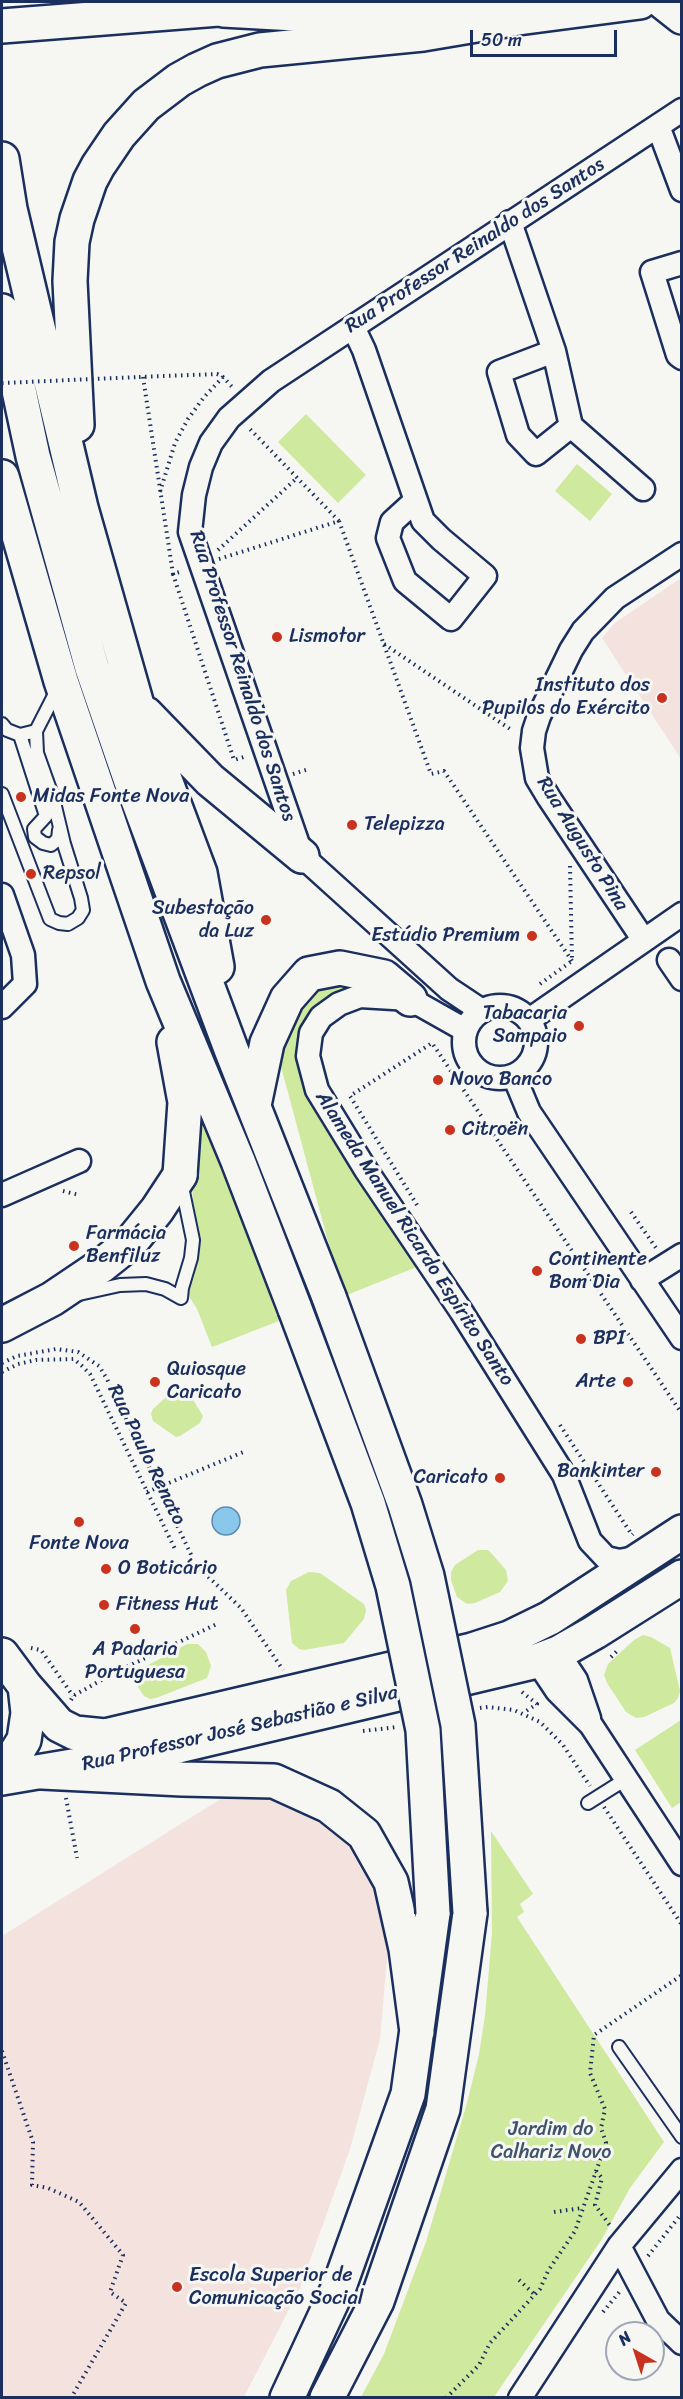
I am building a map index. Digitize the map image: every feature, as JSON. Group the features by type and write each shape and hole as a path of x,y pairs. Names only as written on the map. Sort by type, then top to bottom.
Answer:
{"main road":[{"path":"2,26 223,10 279,2"},
{"path":"81,508 70,301 72,243 76,219 90,181 107,151 131,119 146,105 178,80 217,61 238,55 284,46 423,34 518,18 640,2"},
{"path":"663,2 681,17"},
{"path":"223,10 313,15 423,12 518,18"},
{"path":"2,159 10,209 81,508 137,705 200,873 231,1048"},
{"path":"2,311 33,456 92,668 132,784 405,1505 427,1575 458,1725 470,1913 443,2109 377,2301 327,2397"},
{"path":"2,477 61,681 163,981 238,1161 368,1503 393,1586 423,1730 433,1913 408,2094 340,2284 286,2397"},
{"path":"137,705 210,780 302,856"},
{"path":"254,1105 267,1043 286,999 309,974 340,968 384,977 410,999"},
{"path":"2,1325 52,1299 101,1266 131,1242 157,1210 180,1175 185,1102 163,981"},
{"path":"541,1643 644,1542 681,1532"},
{"path":"475,1662 541,1643 595,1632 681,1577"},
{"path":"2,1764 16,1753 24,1740 28,1713 25,1686 16,1651"},
{"name":"Rua Professor José Sebastião e Silva","path":"59,1725 75,1733 105,1736 475,1662"},
{"name":"Rua Professor José Sebastião e Silva","path":"2,1778 148,1753 475,1662"},
{"path":"25,1686 59,1725"},
{"path":"42,1772 274,1781 329,1806 364,1834 391,1882 406,1949 417,2032"}],"street":[{"name":"Rua Professor Reinaldo dos Santos","path":"482,1011 449,989 302,856 190,532 194,495 201,467 211,443 234,413 271,381 681,110"},
{"path":"658,126 681,190"},
{"path":"510,222 554,351 571,426 644,489"},
{"path":"681,263 652,272 678,355 681,358"},
{"path":"353,327 364,350 423,521 485,576 451,619 405,581 388,538 392,522 415,501"},
{"path":"554,351 500,372 518,435 536,454 571,426"},
{"name":"Rua Augusto Pina","path":"643,939 537,778 532,748 539,716 571,650 583,631 615,598 681,554"},
{"path":"2,895 23,955 25,984 2,1007"},
{"path":"529,1020 681,914"},
{"path":"669,960 681,979"},
{"name":"Alameda Manuel Ricardo Espírito Santo","path":"465,1030 410,999 360,996 339,1004 321,1017 310,1033 308,1056 317,1090 366,1170 484,1348 531,1427 564,1475 590,1541 606,1558 619,1561 644,1542"},
{"path":"494,1006 507,1006 520,1011 529,1020 536,1036 535,1052 527,1067 514,1076 497,1079 481,1074 469,1062 463,1047 465,1030 472,1019 482,1011 494,1006"},
{"path":"514,1076 529,1112 642,1280 678,1324"},
{"path":"2,1195 78,1161"},
{"path":"642,1280 681,1255"},
{"path":"541,1643 576,1680 591,1725 681,1864"},
{"path":"520,2397 615,2237 681,2170"},
{"path":"615,2237 633,2276 658,2320 681,2343"}],"lane":[{"path":"2,794 50,919 68,924 78,918 83,910 53,798 37,753 36,731 61,681"},
{"path":"3,730 20,735 36,731"},
{"path":"20,735 46,816 34,829 35,837 51,845 58,839 59,827"},
{"path":"52,1299 120,1285 146,1284 165,1289 181,1298 193,1240 180,1175"},
{"path":"593,1800 626,1779"},
{"path":"619,2047 681,2137"}],"path":[{"path":"2,383 141,377 217,374 223,376 188,419 175,443 159,496 141,377"},
{"path":"234,413 339,521 431,774 444,771 572,961"},
{"path":"201,565 297,478"},
{"path":"201,565 339,521"},
{"path":"383,644 513,731"},
{"path":"570,863 572,961"},
{"path":"540,984 572,961"},
{"path":"419,1208 350,1096 432,1044 681,1414"},
{"path":"2,1363 17,1356 56,1349 78,1352 99,1366 196,1565 241,1608 282,1668 286,1680"},
{"name":"Rua Paulo Renato","path":"2,1372 18,1364 57,1358 74,1359 90,1374 175,1549"},
{"path":"555,1418 632,1535 644,1542"},
{"path":"147,1492 246,1451"},
{"path":"59,1725 73,1696 114,1673 219,1623"},
{"path":"16,1651 41,1650 73,1696"},
{"path":"477,1708 514,1710 540,1722 563,1745 593,1800 681,1924"},
{"path":"355,1732 396,1727 406,1723"},
{"path":"446,2397 479,2365 490,2343 535,2295 575,2231 606,2143 602,2128 605,2109 590,2073 594,2035 681,1976"},
{"path":"2,2051 33,2142 32,2185 48,2188 80,2202 123,2255 110,2292 126,2303 71,2397"},
{"path":"595,2170 602,2178 595,2205 615,2237"},
{"path":"554,2212 582,2208"},
{"path":"596,2320 681,2213"},
{"path":"519,2280 535,2295"}],"shaded area":[{"name":"Instituto dos Pupilos do Exército","path":"681,578 681,759 602,638 615,623"},
{"path":"235,1790 263,1793 330,1821 358,1847 374,1889 388,1947 380,2039 350,2149 300,2288 244,2397 2,2398 2,1936"}],"green space":[{"path":"306,414 366,475 338,503 278,442"},
{"path":"577,464 612,494 590,521 555,491"},
{"path":"332,984 357,986 337,992 318,1008 302,1046 419,1266 347,1295 340,1275 337,1275 279,1059 292,1009 316,989"},
{"path":"199,1116 203,1118 274,1300 272,1301 279,1321 212,1347 197,1309 187,1293 199,1245 194,1216 191,1168"},
{"path":"182,1387 187,1390 203,1416 200,1423 176,1437 153,1421 151,1414 153,1409 174,1390"},
{"path":"478,1550 488,1550 493,1555 506,1570 508,1581 500,1592 467,1604 457,1597 451,1580 451,1572 455,1565"},
{"path":"309,1572 320,1573 364,1604 366,1610 364,1619 344,1643 304,1650 292,1643 286,1590 291,1581"},
{"path":"643,1635 670,1648 680,1691 674,1703 644,1717 636,1718 626,1712 604,1675 608,1664 634,1640"},
{"path":"187,1644 198,1644 206,1652 211,1666 207,1678 156,1698 150,1699 144,1696 134,1681 137,1671"},
{"path":"681,1720 681,1802 672,1808 635,1750"},
{"name":"Jardim do Calhariz Novo","path":"491,1831 533,1894 520,1904 524,1912 517,1917 664,2142 630,2188 602,2239 494,2397 361,2397 384,2354 426,2242 479,2054 485,2016 492,1933"}],"water":[{"path":"226,1507 236,1511 240,1521 236,1531 226,1535 216,1531 212,1521 216,1511"}],"place":[{"name":"Lismotor","path":"277,637"},
{"name":"Instituto dos Pupilos do Exército","path":"662,698"},
{"name":"Midas Fonte Nova","path":"21,797"},
{"name":"Telepizza","path":"352,825"},
{"name":"Repsol","path":"31,874"},
{"name":"Subestação da Luz","path":"266,920"},
{"name":"Estúdio Premium","path":"532,936"},
{"name":"Tabacaria Sampaio","path":"579,1026"},
{"name":"Novo Banco","path":"438,1080"},
{"name":"Citroën","path":"450,1130"},
{"name":"Farmácia Benfiluz","path":"74,1246"},
{"name":"Continente Bom Dia","path":"537,1271"},
{"name":"BPI","path":"581,1339"},
{"name":"Quiosque Caricato","path":"155,1382"},
{"name":"Arte","path":"628,1382"},
{"name":"Bankinter","path":"656,1472"},
{"name":"Caricato","path":"500,1478"},
{"name":"Fonte Nova","path":"79,1522"},
{"name":"O Boticário","path":"106,1569"},
{"name":"Fitness Hut","path":"104,1605"},
{"name":"A Padaria Portuguesa","path":"135,1629"},
{"name":"Escola Superior de Comunicação Social","path":"177,2287"}]}
